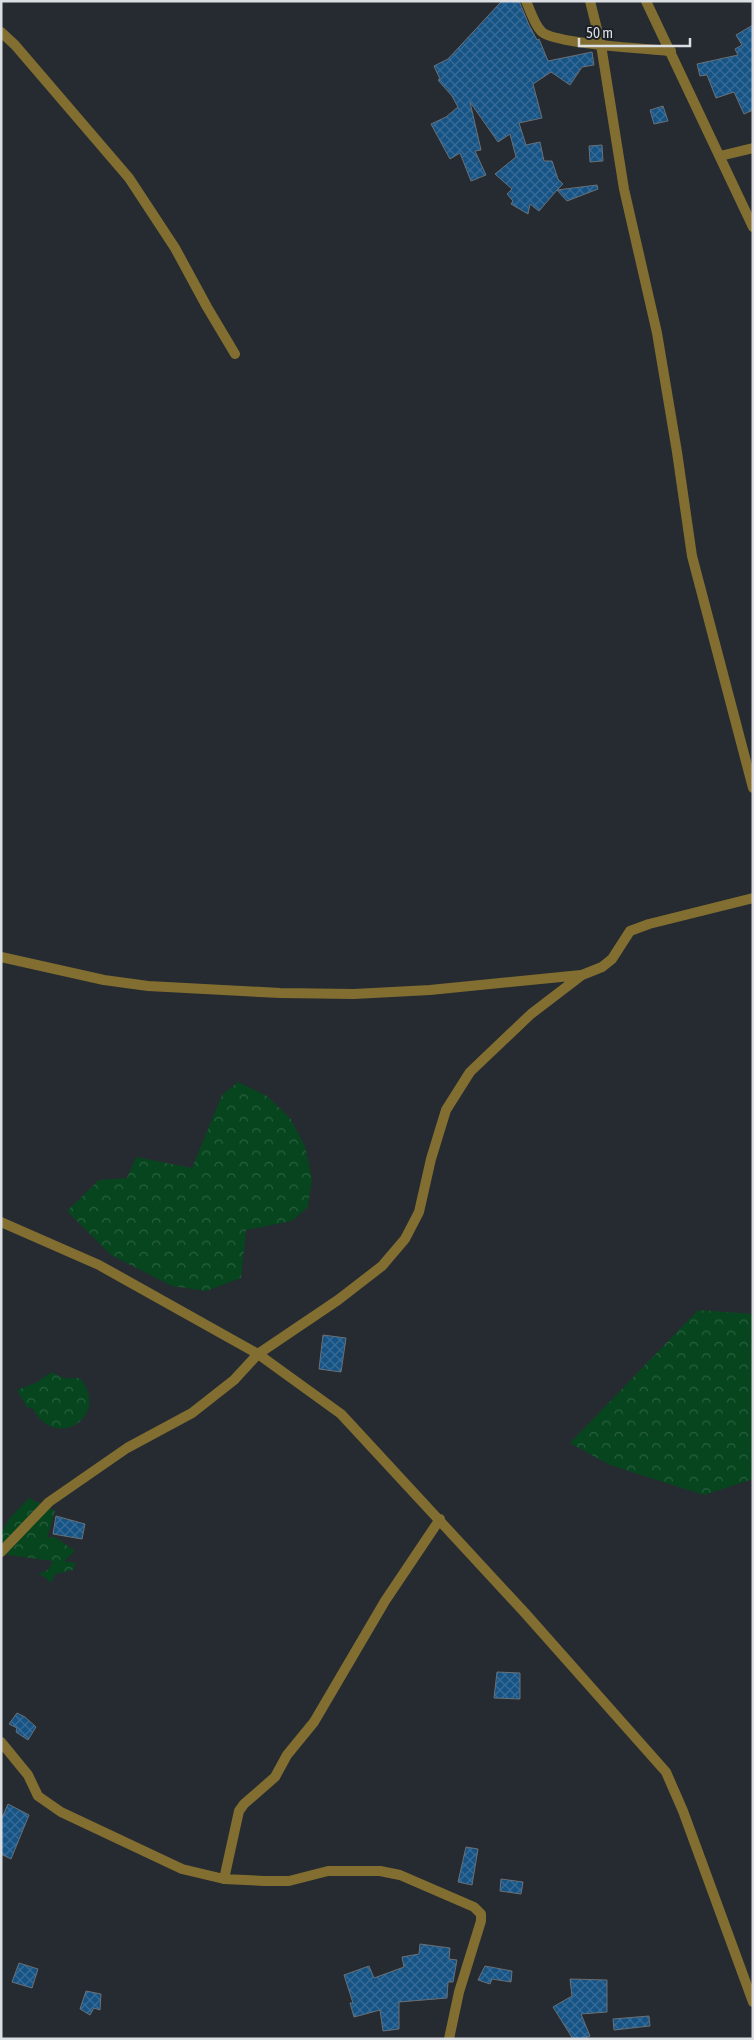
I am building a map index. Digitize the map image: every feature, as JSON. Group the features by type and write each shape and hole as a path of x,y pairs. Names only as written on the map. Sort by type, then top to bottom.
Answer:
{"street":[{"path":"526,1 540,30 548,36 601,45 671,51"},
{"path":"590,1 601,45 624,189 657,333 692,556 753,788"},
{"path":"646,1 753,227"},
{"path":"1,32 15,45 129,178 175,248 206,307 234,354"},
{"path":"720,156 753,148"},
{"path":"1,1552 49,1502 127,1448 192,1413 234,1380 258,1354 338,1300 382,1266 405,1239 419,1212 431,1159 446,1110 470,1072 531,1014 582,975 602,967 612,959 630,931 649,924 753,898"},
{"path":"1,957 104,980 148,986 280,993 354,994 430,990 582,975"},
{"path":"1,1222 100,1266 258,1354 341,1414 440,1519 666,1772 683,1811 753,2002"},
{"path":"224,1879 240,1811 244,1804 275,1777 287,1755 314,1722 385,1601 440,1519"},
{"path":"1,1742 28,1775 38,1796 61,1812 182,1869 224,1879 289,1881 328,1871 380,1871 400,1875 474,1908 481,1914 481,1921 460,1992 449,2039"}],"green space":[{"path":"238,1082 267,1096 290,1118 305,1146 312,1179 308,1207 292,1221 246,1230 241,1278 206,1291 172,1286 111,1255 67,1211 99,1180 127,1178 136,1157 192,1168 222,1095"},
{"path":"698,1310 753,1314 753,1479 704,1495 610,1465 570,1443"},
{"path":"53,1372 62,1377 80,1378 88,1392 89,1405 85,1416 77,1424 66,1428 54,1428 43,1422 33,1409 27,1407 17,1390 38,1382"},
{"path":"29,1498 55,1511 47,1538 55,1537 75,1551 64,1561 76,1563 73,1570 55,1574 51,1583 45,1577 38,1574 48,1570 53,1561 1,1554 1,1533 9,1519"}],"building":[{"path":"504,1 519,1 548,61 592,52 594,65 582,67 570,85 551,72 533,84 542,118 519,123 526,145 540,142 544,161 552,161 558,179 563,184 539,211 530,204 528,214 511,204 513,201 507,194 512,189 495,174 516,157 510,134 498,142 470,102 481,150 475,151 486,175 471,181 460,153 450,159 431,124 446,117 458,107 452,96 438,80 440,79 434,66 448,59"},
{"path":"753,25 753,110 744,114 734,92 716,98 707,75 700,76 697,64 738,55 735,49 742,45 736,35"},
{"path":"663,106 668,121 654,124 650,110"},
{"path":"602,145 603,161 590,162 589,146"},
{"path":"597,185 598,189 567,201 557,190"},
{"path":"323,1335 346,1338 341,1372 319,1369"},
{"path":"56,1516 85,1524 82,1539 53,1534"},
{"path":"497,1672 520,1673 520,1699 494,1698"},
{"path":"17,1713 25,1717 36,1727 28,1740 16,1732 17,1728 9,1724"},
{"path":"8,1804 29,1815 11,1859 1,1854 1,1820"},
{"path":"466,1847 478,1849 472,1885 458,1882"},
{"path":"501,1879 523,1882 521,1894 500,1891"},
{"path":"420,1944 450,1948 449,1959 457,1960 453,1982 448,1982 447,1998 399,2002 399,2029 383,2031 380,2010 354,2017 350,2003 353,2003 344,1975 369,1966 374,1978 404,1967 402,1957 419,1954"},
{"path":"19,1963 38,1969 32,1988 12,1982"},
{"path":"485,1966 512,1971 511,1982 492,1979 490,1984 478,1980"},
{"path":"570,1979 607,1980 607,2012 581,2014 590,2036 582,2039 573,2039 553,2007 572,1996"},
{"path":"86,1991 101,1994 100,2010 94,2008 90,2015 80,2009"},
{"path":"649,2016 650,2026 614,2030 613,2019"}]}
